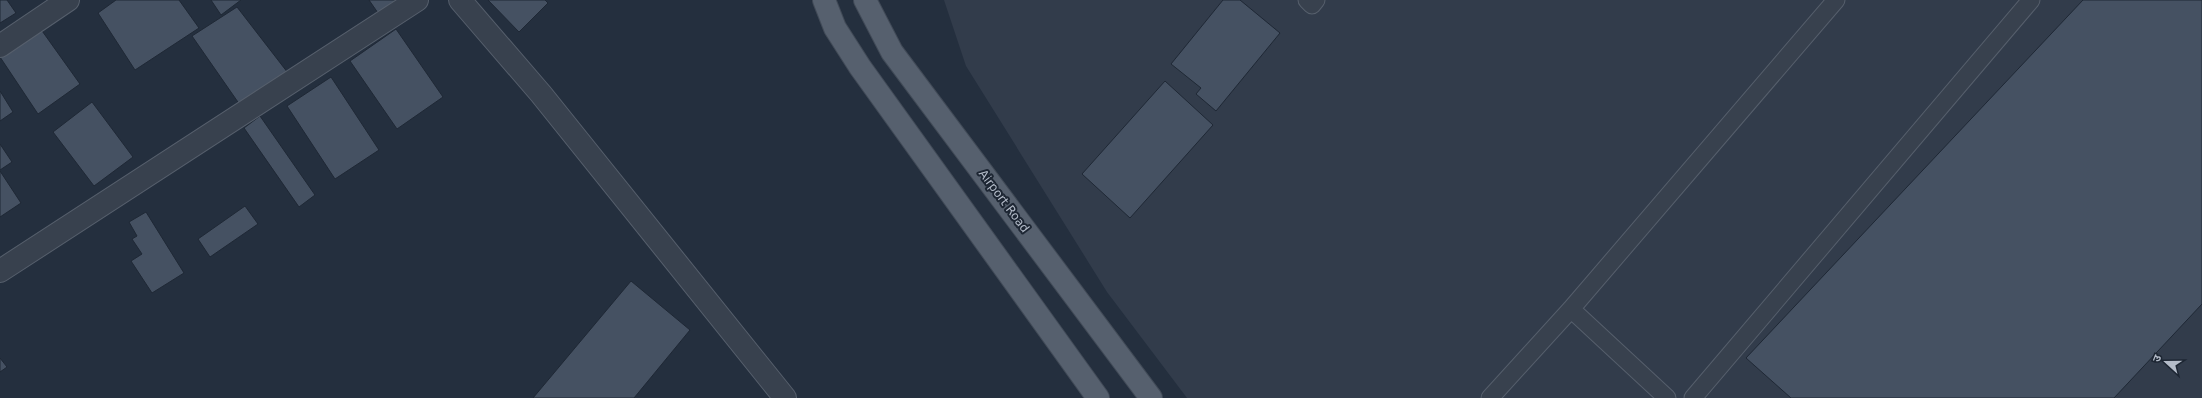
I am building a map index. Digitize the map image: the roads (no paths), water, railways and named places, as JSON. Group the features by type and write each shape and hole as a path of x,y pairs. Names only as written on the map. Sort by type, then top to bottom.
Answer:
{"main road":[{"path":"824,0 836,28 860,67 1098,398"},
{"name":"Airport Road","path":"864,0 892,52 1151,398"}],"street":[{"path":"0,46 68,0"},
{"path":"0,271 417,0"},
{"path":"460,0 541,94 785,398"}],"lane":[{"path":"1307,0 1312,5 1316,0"},
{"path":"1490,398 1571,309 1836,0"},
{"path":"1693,398 2031,0"},
{"path":"1571,309 1667,398"}]}
